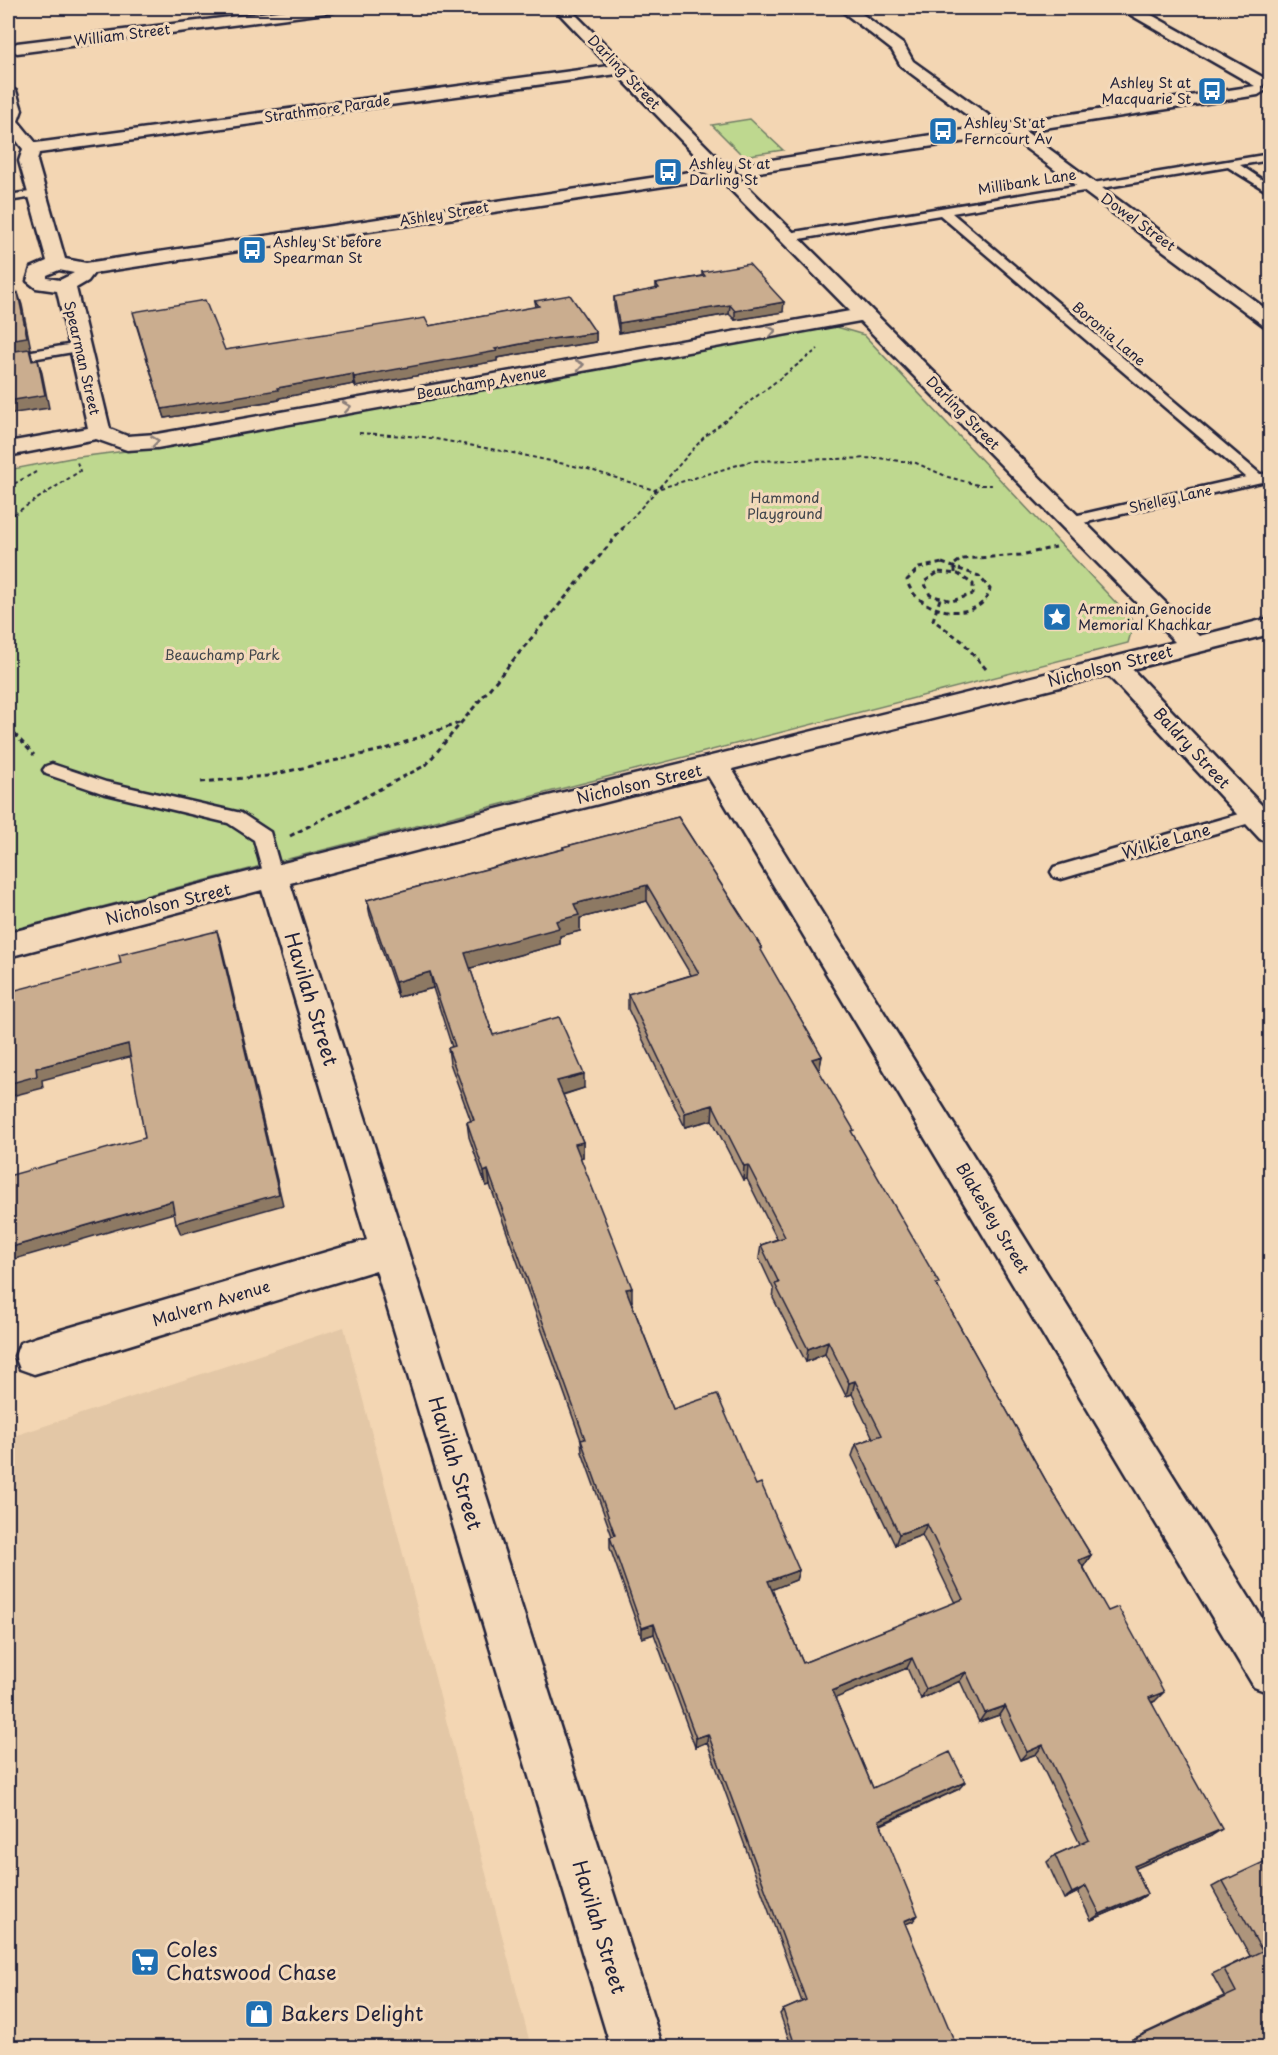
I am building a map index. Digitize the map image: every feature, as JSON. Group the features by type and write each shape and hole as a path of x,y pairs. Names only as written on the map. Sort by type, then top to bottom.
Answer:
{"street":[{"name":"William Street","path":"11,49 333,8"},
{"name":"Darling Street","path":"561,8 713,163"},
{"name":"Dowel Street","path":"845,8 899,48 906,63 992,126 1014,131 1270,321"},
{"path":"1129,8 1265,87"},
{"name":"Strathmore Parade","path":"32,149 621,69"},
{"name":"Ashley Street","path":"84,270 721,179 1003,128 1265,87"},
{"path":"8,91 14,110 9,121 32,149 28,161 57,264"},
{"path":"713,163 735,164 721,179 699,168 713,163"},
{"name":"Darling Street","path":"721,179 788,237 1192,645"},
{"path":"57,264 72,264 84,270 81,278 65,284 45,285 27,279 57,264"},
{"name":"Spearman Street","path":"65,284 100,432"},
{"name":"Beauchamp Avenue","path":"100,432 108,440 157,441 864,314"},
{"path":"8,449 100,432"},
{"name":"Nicholson Street","path":"8,945 270,863 532,810 716,766 1270,626"},
{"name":"Baldry Street","path":"1114,665 1265,820"},
{"name":"Blakesley Street","path":"716,766 1270,1671"},
{"name":"Havilah Street","path":"270,863 637,2048"},
{"name":"Malvern Avenue","path":"34,1356 388,1250"}],"lane":[{"name":"Millibank Lane","path":"788,237 1270,157"},
{"path":"1229,164 1270,190"},
{"path":"8,198 37,194"},
{"name":"Boronia Lane","path":"942,212 1264,478"},
{"path":"8,359 80,347"},
{"name":"Shelley Lane","path":"1070,521 1264,478"},
{"path":"52,770 102,787 234,818 256,830 263,837 270,863"},
{"name":"Wilkie Lane","path":"1061,872 1265,820"}],"path":[{"path":"270,863 426,765 654,490 705,436 864,314"},
{"path":"356,433 424,437 513,453 588,469 654,490 751,461 878,458 916,463 948,477 978,485 1033,484"},
{"path":"8,518 80,471 76,460 86,459"},
{"path":"955,564 962,559 1021,555 1089,540"},
{"path":"942,563 955,564 974,571 986,581 989,590 987,597 980,604 970,609 957,611 936,609 911,595 907,588 907,580 919,568 942,563"},
{"path":"955,564 955,573"},
{"path":"939,572 955,573 973,584 973,594 962,601 940,599 926,591 924,582 939,572"},
{"path":"940,599 933,620 962,641 1006,692"},
{"path":"149,798 185,784 267,776 386,749 463,722"},
{"path":"8,728 52,770"}],"shaded area":[{"path":"344,1327 531,2047 8,2047 8,1438"}],"green space":[{"path":"750,119 783,150 743,156 712,125"},
{"name":"Beauchamp Park","path":"830,325 864,335 1134,622 1128,643 8,931 8,470 71,458 196,442"}],"building":[{"path":"749,264 784,302 735,311 730,305 619,323 614,297 659,288 656,284 705,276 702,272"},
{"path":"18,293 27,337 8,340 8,295"},
{"path":"570,295 596,333 536,341 495,349 497,351 354,377 353,374 277,388 278,390 162,409 133,312 205,300 225,350 425,318 429,326 539,306 535,301"},
{"path":"29,349 32,361 38,360 45,395 8,401 8,352"},
{"path":"678,817 762,948 760,948 822,1056 812,1059 854,1130 851,1131 939,1283 936,1284 1050,1488 1091,1555 1079,1560 1108,1611 1118,1607 1164,1692 1149,1698 1222,1829 1134,1866 1147,1894 1100,1914 1086,1886 1072,1893 1055,1855 1089,1840 1043,1745 1027,1752 1005,1706 985,1713 966,1672 926,1689 912,1658 832,1691 873,1788 950,1752 965,1782 879,1820 918,1915 904,1921 956,2045 951,2048 796,2048 783,2010 806,2000 708,1734 696,1738 654,1624 642,1628 610,1537 615,1535 581,1440 585,1439 488,1170 484,1172 467,1122 474,1120 448,1048 455,1046 430,972 395,982 367,900 564,849 563,847","holes":["647,885 699,973 628,994 685,1113 713,1105 744,1166 748,1165 785,1237 761,1245 779,1283 775,1284 808,1349 828,1341 849,1383 855,1381 882,1435 856,1444 899,1534 927,1524 963,1599 803,1663 768,1581 799,1570 761,1483 756,1485 717,1394 673,1409 626,1289 632,1288 575,1144 583,1142 557,1081 584,1074 559,1017 493,1035 465,953 559,928 556,921 579,915 574,904"]},
{"path":"217,931 279,1194 176,1223 172,1201 8,1248 8,1176 145,1138 128,1044 36,1068 37,1076 8,1084 8,992 121,963 119,955"},
{"path":"1268,1860 1270,1865 1270,2048 1141,2048 1136,2038 1236,1992 1224,1969 1262,1951 1223,1881"}],"place":[{"name":"Ashley St at Macquarie St","path":"1212,91"},
{"name":"Ashley St at Ferncourt Av","path":"943,131"},
{"name":"Ashley St at Darling St","path":"668,172"},
{"name":"Ashley St before Spearman St","path":"252,250"},
{"name":"Armenian Genocide Memorial Khachkar","path":"1057,617"},
{"name":"Coles Chatswood Chase","path":"145,1962"},
{"name":"Bakers Delight","path":"259,2014"}],"park label":[{"name":"Hammond Playground","path":"785,506"}]}
